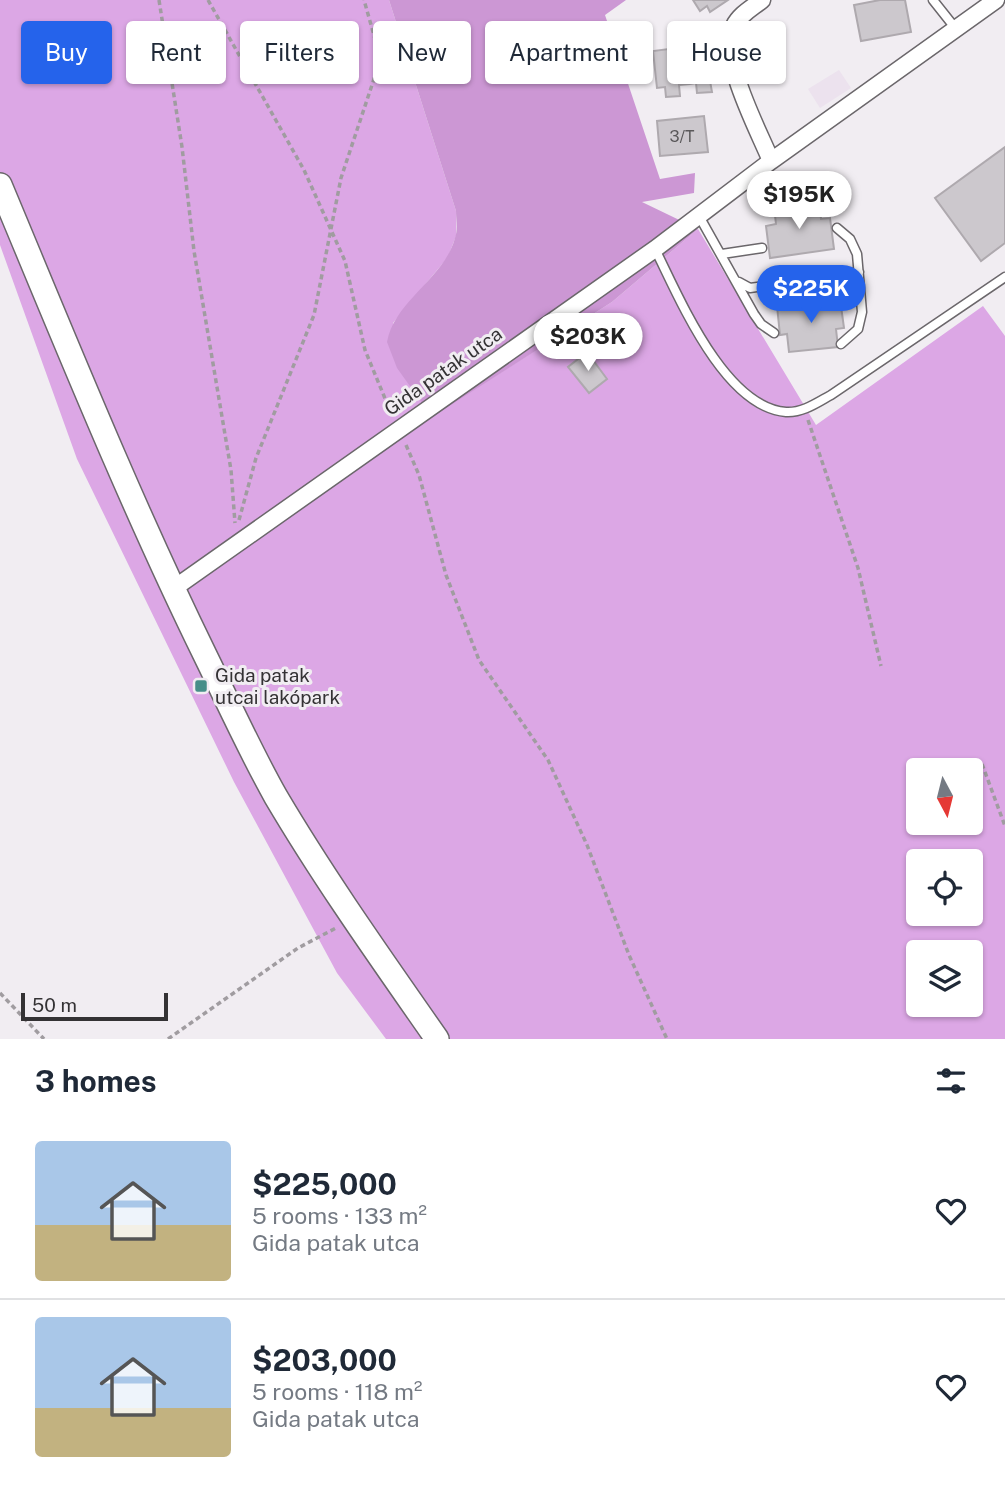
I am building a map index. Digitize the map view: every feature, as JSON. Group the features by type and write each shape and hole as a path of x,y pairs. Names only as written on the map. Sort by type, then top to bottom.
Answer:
{"main road":[{"path":"0,185 114,458 173,589 276,796 354,919 437,1039"}],"street":[{"path":"762,0 741,16 730,44 734,67 771,161"},
{"name":"Gida patak utca","path":"173,589 655,249 771,161 996,0"}],"lane":[{"path":"933,0 956,29"},
{"path":"699,216 761,324 774,333"},
{"path":"837,228 854,246 859,272 861,321 854,335 841,344"},
{"path":"722,254 762,248"},
{"path":"655,249 708,349 730,379 748,395 786,412 805,409 831,394 1005,277"},
{"path":"737,281 750,288 859,272"}],"path":[{"path":"159,0 182,147 194,251 231,470 237,543"},
{"path":"208,0 304,170 345,261 365,350 419,475 450,587 479,660 548,760 587,845 629,955 667,1039"},
{"path":"237,543 240,508 256,458 314,314 329,226 341,178 375,76 379,53 362,2"},
{"path":"805,409 858,568 881,666"},
{"path":"984,769 1005,826"},
{"path":"169,1039 298,948 354,919"},
{"path":"0,993 44,1039"}],"shaded area":[{"path":"0,0 389,0 396,21 373,21 373,84 416,84 456,211 456,236 448,257 393,323 431,417 612,302 698,229 816,425 983,306 1005,336 1005,1039 386,1039 337,973 234,782 77,459 0,245"},
{"path":"389,0 626,0 605,15 607,21 485,21 485,84 628,84 660,179 695,173 694,193 642,202 698,229 612,302 432,417 397,368 387,342 399,314 441,266 456,235 456,211 416,84 471,84 471,21 396,21"},
{"path":"839,70 851,88 820,108 808,89"}],"building":[{"path":"693,0 728,0 710,12 707,6 700,11"},
{"path":"880,0 905,0 911,32 861,41 854,5"},
{"path":"667,49 667,84 689,84 679,85 680,96 666,97 665,87 657,88 653,51"},
{"path":"696,84 711,84 712,92 697,93"},
{"path":"704,116 708,152 660,156 657,121"},
{"path":"1005,147 1005,243 981,261 935,198"},
{"path":"819,201 821,219 830,218 834,249 770,258 766,226 776,224 774,207"},
{"path":"840,299 844,328 836,329 838,347 789,352 787,334 780,335 777,306"},
{"path":"587,352 607,379 589,393 568,367"}],"place":[{"name":"Gida patak utcai lakópark","path":"201,686"}]}
